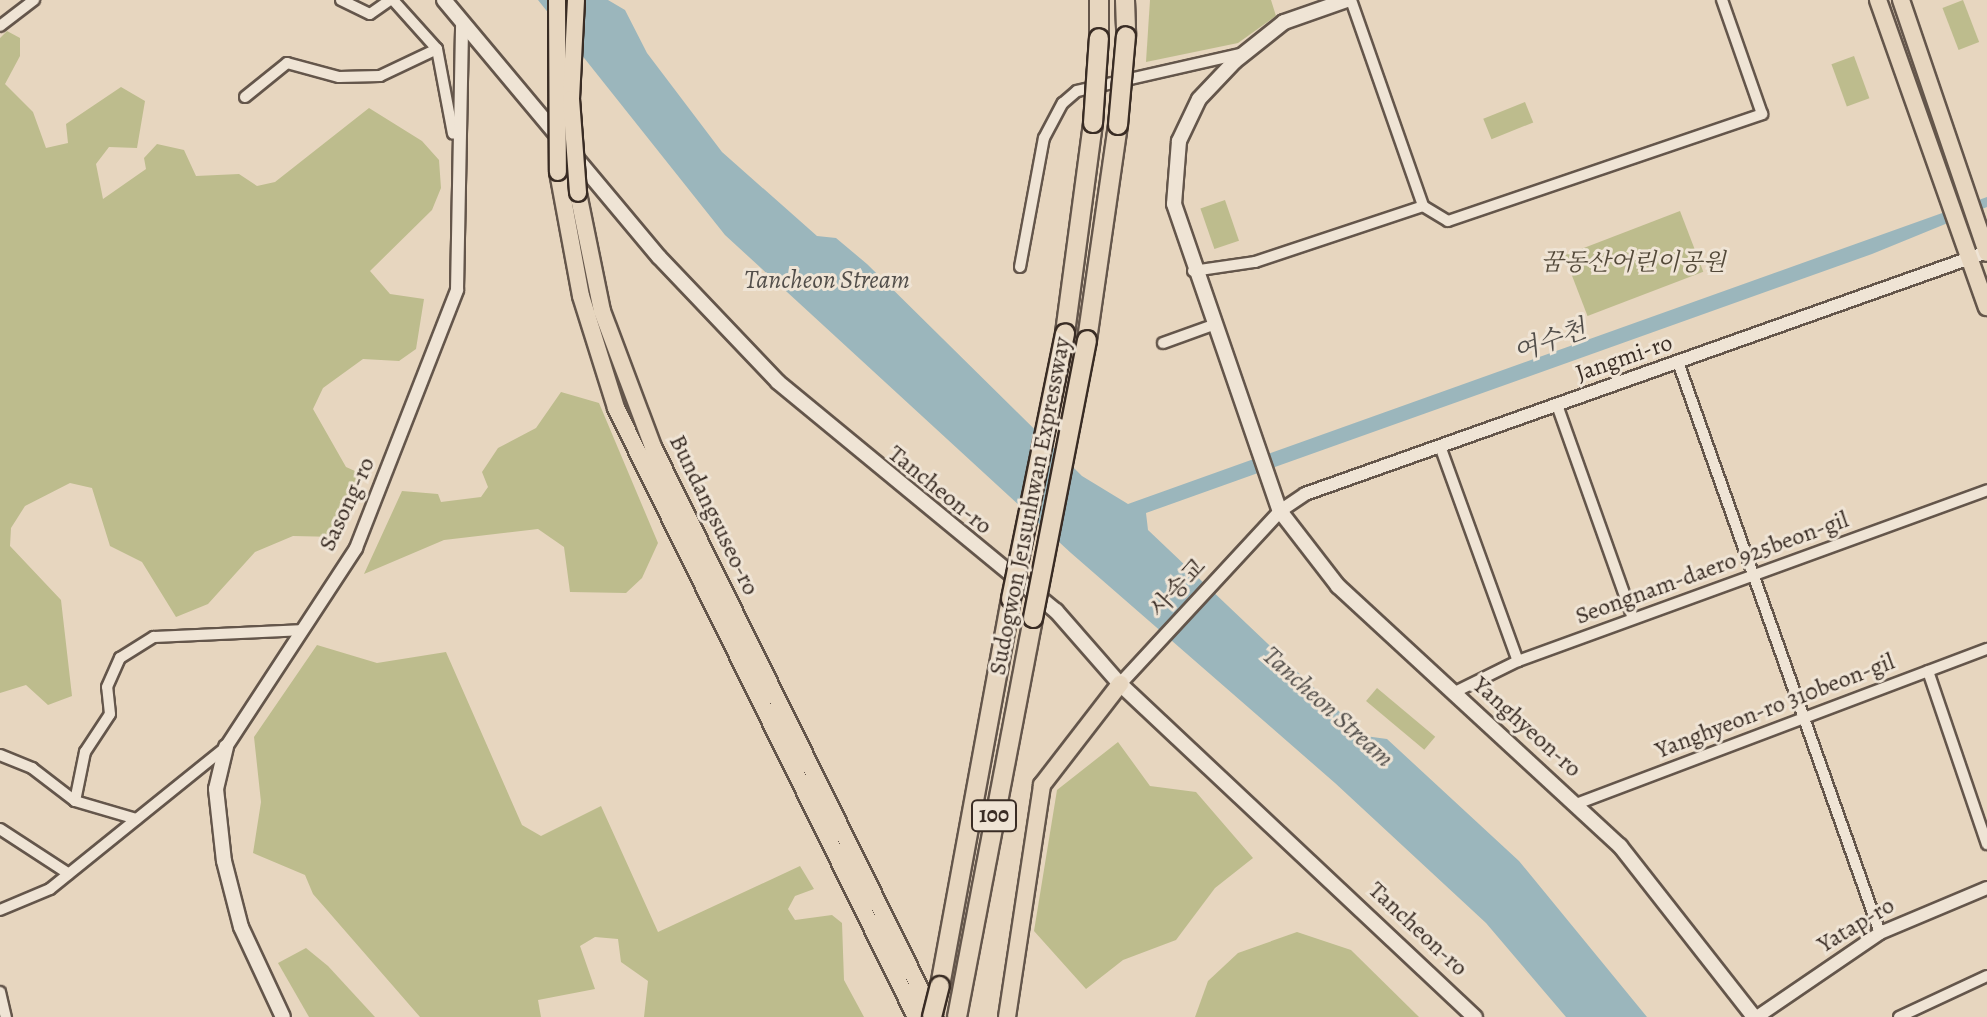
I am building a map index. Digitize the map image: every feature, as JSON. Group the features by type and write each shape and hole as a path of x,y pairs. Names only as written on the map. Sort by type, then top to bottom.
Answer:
{"highway":[{"name":"Sudogwon Je1sunhwan Expressway","path":"933,1017 1011,599 1065,333 1093,123 1099,0"},
{"name":"Sudogwon Je1sunhwan Expressway","path":"957,1016 1087,340 1118,125 1126,36 1125,0"}],"main road":[{"name":"Tancheon-ro","path":"444,0 659,257 778,382 1056,611 1120,684 1475,1017"},
{"name":"Bundangsuseo-ro","path":"557,0 558,172 577,281 616,408 916,1017"},
{"name":"Bundangsuseo-ro","path":"576,0 571,113 578,193 606,323 653,447 933,1017"},
{"path":"1213,325 1193,271 1174,204 1179,141 1199,99 1246,53 1284,22 1349,0"},
{"path":"1878,0 1987,307"},
{"path":"1901,0 1987,253"},
{"name":"Yanghyeon-ro","path":"1213,325 1280,511 1338,586 1579,803 1755,1017"},
{"path":"1007,1017 1042,785 1120,684"},
{"path":"226,747 216,789 224,861 241,927 283,1017"}],"street":[{"path":"0,26 34,0"},
{"path":"341,0 370,14 391,0 437,49 453,134"},
{"path":"1349,0 1423,206 1448,221 1762,114 1722,0"},
{"name":"Sasong-ro","path":"0,910 69,874 226,747 361,536 457,290 462,24"},
{"path":"245,97 287,63 339,77 380,76 437,49"},
{"path":"1020,267 1044,138 1063,103 1077,91 1145,72 1246,53"},
{"path":"1193,271 1255,262 1423,206"},
{"name":"Jangmi-ro","path":"1280,511 1305,494 1987,253"},
{"path":"1163,343 1213,325"},
{"path":"1678,362 1755,571 1880,933"},
{"path":"1557,405 1633,618"},
{"path":"1440,446 1518,661"},
{"name":"Seongnam-daero 925beon-gil","path":"1455,692 1518,661 1755,571 1987,490"},
{"name":"사송교","path":"1120,684 1280,511"},
{"path":"75,801 85,752 110,714 108,679 120,658 154,637 300,630"},
{"name":"Yanghyeon-ro 310beon-gil","path":"1579,803 1803,713 1987,649"},
{"path":"1928,671 1987,844"},
{"path":"0,755 32,768 75,801 136,819"},
{"path":"0,829 69,874"},
{"name":"Yatap-ro","path":"1755,1017 1880,933 1987,888"},
{"path":"1899,1017 1987,976"},
{"path":"0,992 6,1017"}],"green space":[{"path":"1150,0 1271,0 1276,16 1238,43 1146,62"},
{"path":"1963,0 1979,42 1959,50 1942,8"},
{"path":"7,31 20,38 20,56 5,84 33,112 46,148 68,143 66,124 121,87 145,101 137,148 109,147 96,164 103,199 146,169 144,158 157,144 184,150 196,176 239,174 257,186 275,182 369,108 422,141 439,160 441,188 432,210 370,271 390,294 424,299 416,349 399,361 363,359 323,388 313,409 346,467 364,475 338,537 293,536 255,552 208,604 176,617 142,562 110,546 92,488 70,483 25,506 11,528 10,546 61,600 72,696 48,705 26,685 0,693 0,38"},
{"path":"1854,56 1869,98 1847,106 1831,64"},
{"path":"1525,102 1533,122 1492,139 1483,119"},
{"path":"1225,200 1239,241 1214,249 1200,208"},
{"name":"꿈동산어린이공원","path":"1680,211 1703,272 1588,316 1564,255"},
{"path":"561,392 599,403 658,543 642,578 626,593 570,592 564,547 538,529 444,540 364,574 402,491 438,494 441,502 481,497 488,487 482,472 498,448 536,428"},
{"path":"317,645 377,663 446,652 522,825 541,836 601,806 658,932 800,866 814,889 795,896 788,909 795,920 832,915 842,923 844,980 864,1017 644,1017 648,981 621,962 618,939 595,937 580,946 595,989 538,1000 541,1017 420,1017 313,894 305,875 253,853 261,802 254,737"},
{"path":"1377,688 1435,737 1424,750 1366,701"},
{"path":"1118,742 1150,786 1196,792 1253,858 1215,888 1176,940 1123,960 1086,989 1034,931 1057,790"},
{"path":"1297,932 1351,950 1419,1017 1195,1017 1208,981 1238,953"},
{"path":"306,948 328,966 375,1017 309,1017 278,963"}],"water":[{"name":"Tancheon Stream","path":"538,0 608,0 625,10 647,53 722,152 817,236 836,238 867,264 1082,476 1128,504 1987,197 1987,207 1872,254 1146,513 1148,530 1365,736 1387,739 1519,861 1647,1017 1566,1017 1486,923 1335,783 1071,553 725,235"}],"water label":[{"name":"여수천","path":"1550,341"}]}
